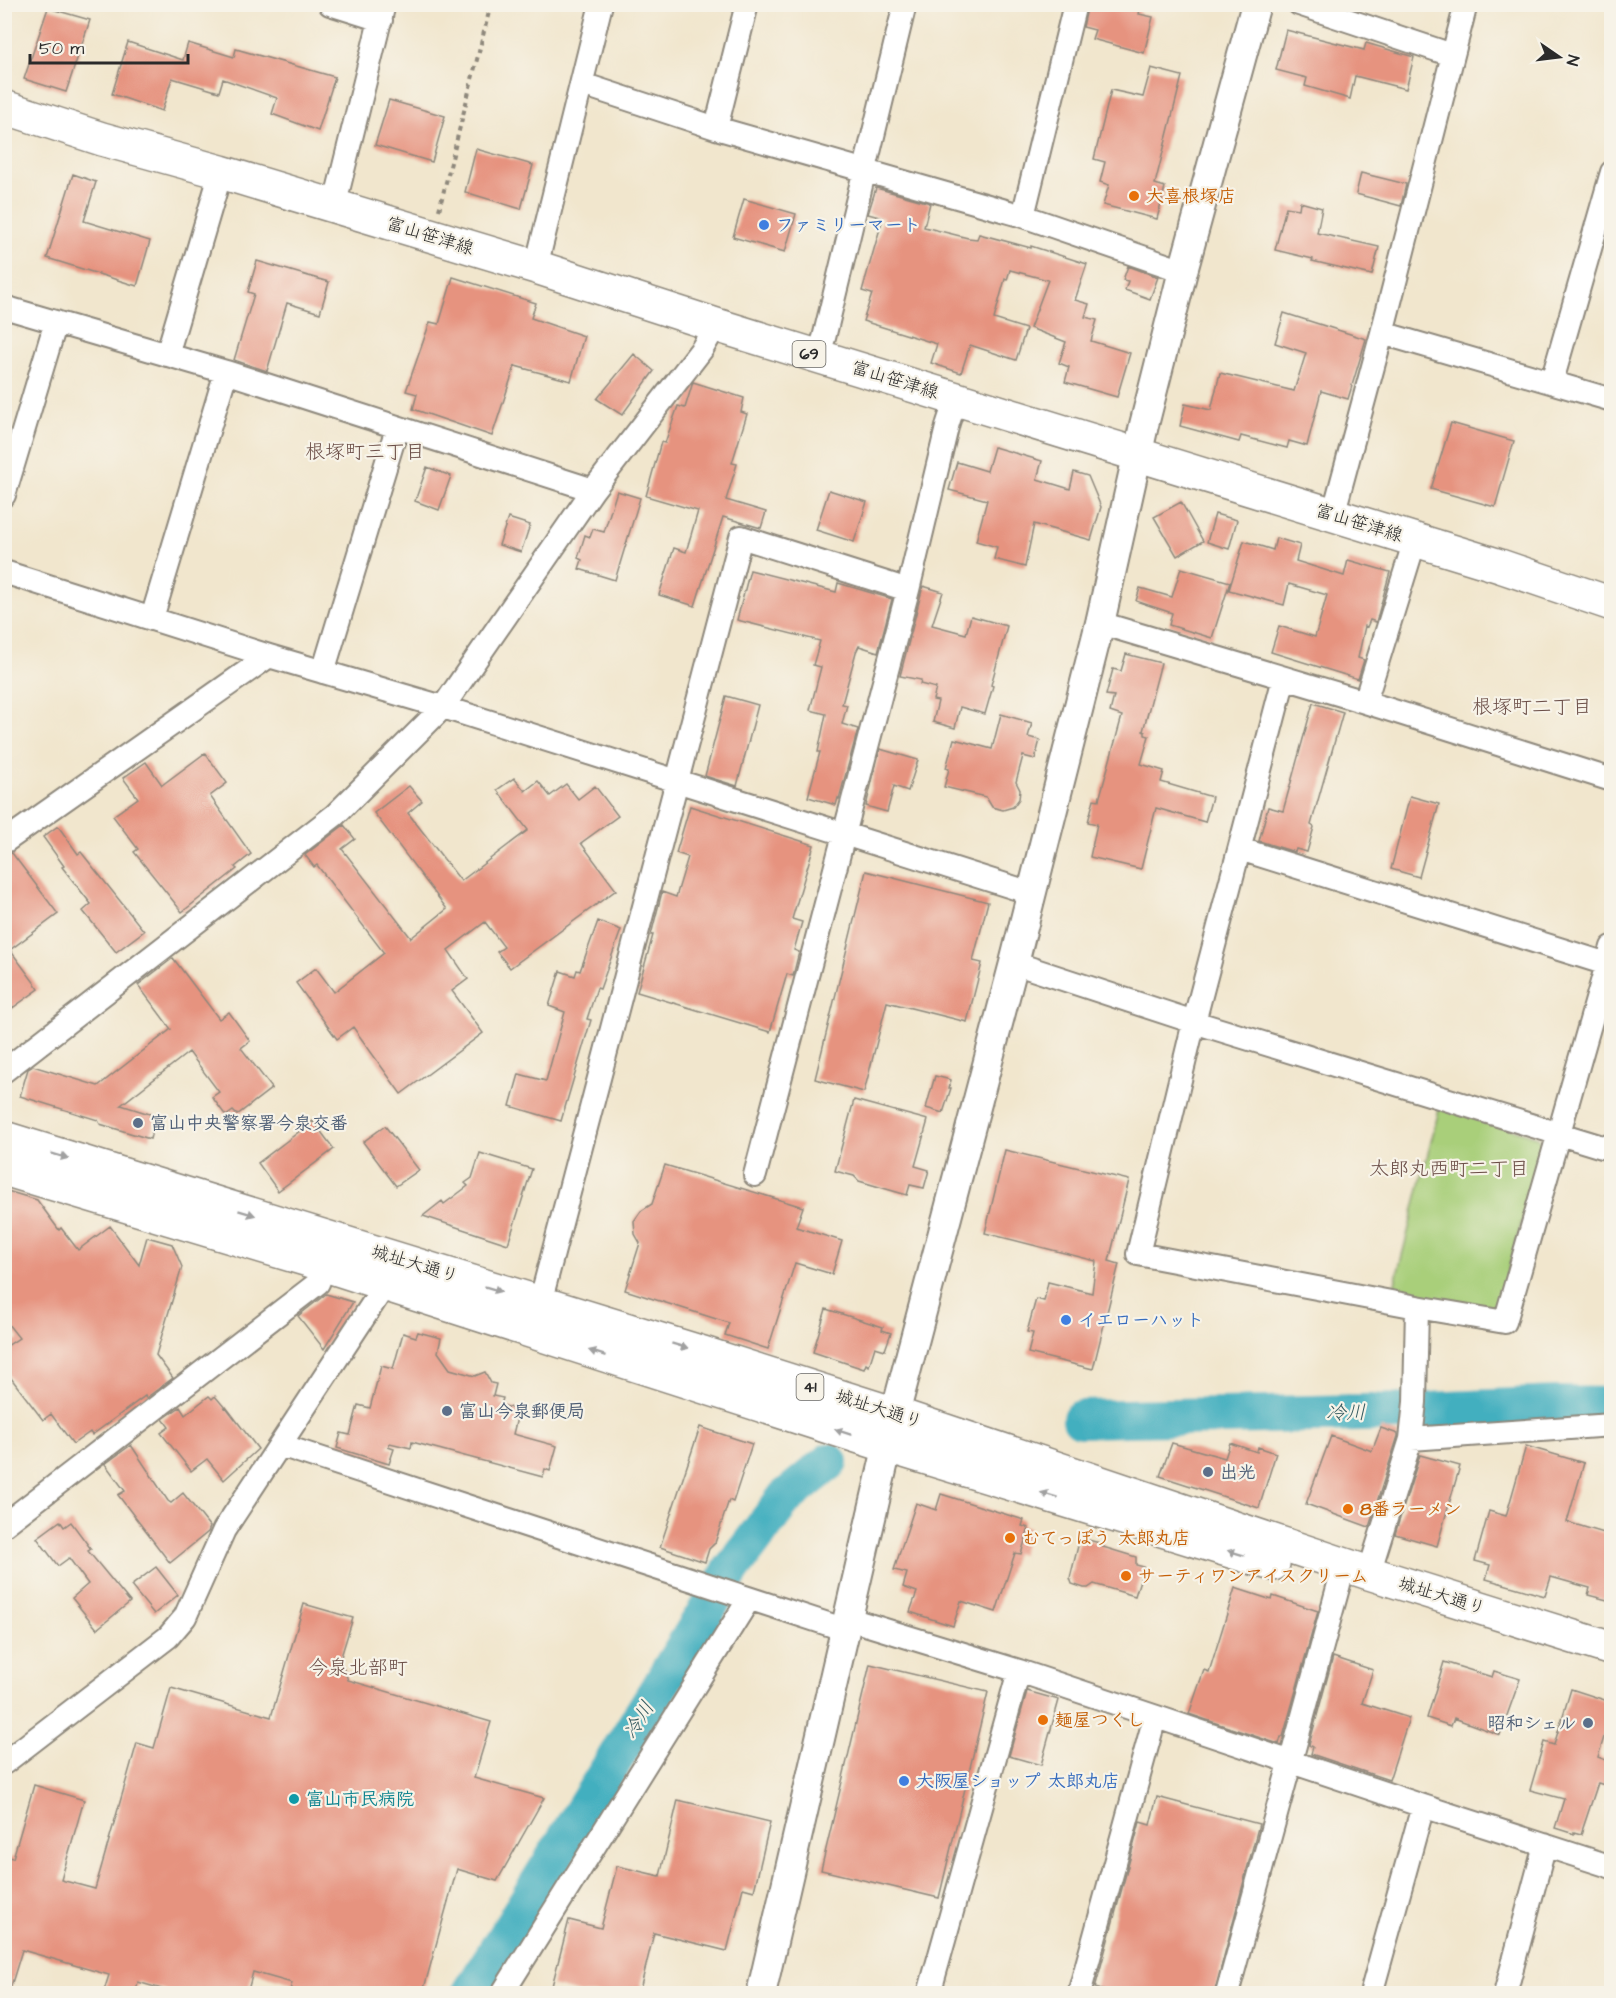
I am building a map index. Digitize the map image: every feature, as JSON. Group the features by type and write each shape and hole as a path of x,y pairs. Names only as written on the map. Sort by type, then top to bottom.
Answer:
{"main road":[{"name":"富山笹津線","path":"4,107 102,139 221,172 536,267 818,357 1500,566 1611,604"},
{"name":"城址大通り","path":"4,1138 895,1414 1370,1573 1611,1649"},
{"name":"城址大通り","path":"4,1169 325,1265 888,1446 1339,1584 1611,1673"}],"street":[{"path":"330,4 382,12 334,207"},
{"path":"536,267 602,4"},
{"path":"716,128 747,4"},
{"path":"818,357 905,4"},
{"path":"1023,216 1074,4"},
{"path":"761,1994 895,1414 1014,963 1100,623 1137,454 1183,271 1256,4"},
{"path":"1299,4 1452,55"},
{"path":"1333,515 1466,4"},
{"path":"582,84 716,128 1023,216 1183,271"},
{"path":"167,356 221,172"},
{"path":"1552,381 1611,172"},
{"path":"4,307 226,372 593,490"},
{"path":"4,495 56,322"},
{"path":"4,1071 335,815 443,707 593,490 702,349 716,325"},
{"path":"1382,333 1611,400"},
{"path":"152,618 226,372"},
{"path":"755,1175 956,399"},
{"path":"323,672 397,428"},
{"path":"540,1303 741,537 908,590"},
{"path":"1365,702 1415,540"},
{"path":"4,572 269,656 443,707 1031,893"},
{"path":"1100,623 1365,702 1611,780"},
{"path":"7,836 269,656"},
{"path":"1240,849 1609,956 1505,1322 1138,1254 1194,1022 1284,678"},
{"path":"1014,963 1194,1022 1611,1150"},
{"path":"4,1525 318,1284 325,1265"},
{"path":"4,1763 168,1637 185,1617 224,1530 385,1285"},
{"path":"1370,1573 1411,1439 1415,1402 1417,1307"},
{"path":"1411,1439 1611,1425"},
{"path":"280,1445 749,1599 1019,1671 1611,1867"},
{"path":"1227,1994 1339,1584"},
{"path":"502,1994 749,1599"},
{"path":"929,1994 1019,1671"},
{"path":"1079,1994 1155,1717"},
{"path":"1371,1994 1423,1806"},
{"path":"1505,1994 1545,1845"}],"path":[{"path":"438,217 491,4"}],"green space":[{"path":"1440,1106 1538,1137 1543,1147 1499,1302 1490,1310 1393,1291"}],"building":[{"path":"1088,4 1141,4 1139,14 1153,17 1144,53 1092,39 1095,30 1083,27"},
{"path":"48,8 90,20 66,92 24,79"},
{"path":"1286,30 1364,50 1366,43 1414,57 1406,89 1355,76 1350,99 1305,86 1307,78 1276,70"},
{"path":"128,42 183,60 188,43 234,57 236,49 335,77 318,131 272,114 277,98 223,79 219,92 172,78 162,111 112,94"},
{"path":"1151,68 1182,76 1155,184 1165,187 1157,219 1103,205 1109,185 1100,182 1105,162 1094,159 1111,90 1143,97"},
{"path":"389,100 445,116 432,162 375,145"},
{"path":"476,149 533,165 521,209 465,192"},
{"path":"1361,173 1406,184 1401,206 1356,194"},
{"path":"73,174 96,182 84,221 150,241 137,286 47,258"},
{"path":"876,188 930,203 924,227 968,238 977,239 979,234 1031,248 1031,246 1087,264 1075,300 1089,304 1085,317 1097,320 1091,341 1130,353 1117,397 1065,382 1069,367 1059,363 1066,342 1030,328 1048,280 1010,270 1007,280 1005,279 994,319 1026,329 1016,360 970,345 961,373 931,363 937,344 863,321 872,294 862,291 883,218 868,214"},
{"name":"ファミリーマート","path":"744,199 796,214 785,252 733,237"},
{"path":"1300,202 1322,208 1317,233 1379,247 1372,275 1275,250 1286,207 1299,209"},
{"path":"257,261 329,282 320,313 287,303 267,371 234,360 254,294 248,292"},
{"path":"1128,266 1158,277 1150,299 1125,290 1128,281 1123,280"},
{"path":"453,277 536,303 531,318 584,336 571,381 515,366 492,436 413,409 417,394 406,391 430,322 439,324"},
{"path":"1284,313 1366,339 1348,399 1321,391 1307,446 1289,441 1287,448 1241,436 1239,442 1180,426 1185,404 1211,410 1220,373 1294,391 1306,353 1275,343"},
{"path":"634,354 654,371 622,415 597,399"},
{"path":"693,382 744,398 741,412 747,414 732,463 737,464 726,500 766,512 761,528 723,517 695,606 659,595 674,548 686,552 698,511 646,496 661,442 665,443 678,406 685,408"},
{"path":"1451,423 1514,441 1495,507 1431,489"},
{"path":"994,447 1042,461 1037,479 1070,489 1074,472 1088,476 1101,507 1091,540 1034,524 1025,567 994,559 997,547 976,541 987,500 949,490 957,462 987,471"},
{"path":"427,467 451,476 439,510 415,501"},
{"path":"829,490 867,502 854,542 816,530"},
{"path":"617,491 640,498 615,580 579,569 582,560 578,558 585,535 590,537 593,529 604,532"},
{"path":"1181,502 1203,541 1177,556 1154,517"},
{"path":"1215,514 1237,520 1229,549 1207,542"},
{"path":"508,518 530,525 521,552 499,545"},
{"path":"1276,538 1300,545 1296,561 1344,576 1348,560 1390,572 1376,622 1370,620 1367,627 1365,626 1358,658 1364,660 1358,679 1271,652 1279,626 1315,637 1327,595 1289,584 1284,605 1229,590 1244,541 1273,550"},
{"path":"1181,568 1230,582 1212,638 1169,625 1172,613 1136,601 1140,588 1172,597"},
{"path":"750,570 836,592 838,583 892,599 878,652 859,646 856,652 842,704 847,705 842,724 858,729 836,805 808,797 820,752 818,752 826,714 810,710 821,667 813,665 820,641 737,620"},
{"path":"923,586 943,592 932,625 966,634 971,616 1007,626 985,714 960,707 955,728 933,722 938,701 933,700 936,688 920,684 921,680 900,676"},
{"path":"1126,654 1161,663 1143,731 1149,736 1141,764 1164,771 1161,782 1212,797 1205,822 1156,808 1141,869 1090,857 1097,824 1088,822 1094,799 1099,800 1122,716 1110,712 1114,696 1106,695 1113,669 1121,671"},
{"path":"726,696 758,705 737,786 705,776"},
{"path":"1313,703 1343,712 1311,825 1314,827 1307,852 1296,849 1295,852 1259,841 1268,807 1283,811"},
{"path":"1001,714 1032,723 1028,737 1040,740 1035,759 1023,756 1016,782 1020,790 1019,799 1013,807 1003,810 992,807 986,797 944,787 949,769 946,768 954,739 992,749"},
{"path":"880,749 918,760 908,791 894,786 887,812 866,806"},
{"path":"205,753 227,783 210,796 251,854 235,867 237,869 182,912 134,852 138,849 113,816 138,798 123,778 146,762 162,785"},
{"path":"514,778 525,791 538,781 550,796 566,784 578,799 595,786 618,816 581,843 616,890 510,968 497,952 504,947 485,922 448,950 468,979 452,991 483,1033 401,1094 353,1027 337,1039 296,983 316,968 334,992 384,953 317,865 314,867 305,855 344,825 355,839 342,849 411,938 447,909 374,813 409,786 422,801 408,813 461,881 528,830 497,790"},
{"path":"1410,796 1439,804 1419,877 1391,869"},
{"path":"690,806 814,845 792,919 802,922 794,950 799,952 793,976 787,974 770,1032 637,992 662,892 676,897 688,857 676,853"},
{"path":"58,826 78,854 81,852 144,931 116,952 83,911 91,904 62,867 64,866 43,837"},
{"path":"12,853 58,914 10,950 39,989 4,1014 4,855"},
{"path":"866,871 988,902 973,961 982,963 967,1022 887,1002 864,1092 815,1079"},
{"path":"598,921 621,930 587,1019 591,1020 561,1121 510,1106 519,1074 546,1081 565,1012 549,1006 560,971 575,976 577,970 580,971"},
{"path":"173,958 219,1019 229,1012 250,1041 241,1048 272,1088 237,1115 233,1111 226,1116 212,1097 219,1092 189,1052 121,1105 156,1116 150,1139 20,1096 28,1069 33,1066 98,1086 171,1029 138,985"},
{"path":"935,1076 951,1080 949,1088 951,1088 943,1113 926,1108"},
{"path":"854,1100 928,1120 915,1166 929,1170 924,1188 910,1185 907,1195 859,1181 854,1176 835,1171"},
{"path":"313,1121 334,1149 278,1191 258,1163"},
{"path":"385,1126 419,1170 396,1186 363,1142"},
{"path":"1005,1150 1129,1180 1109,1261 1119,1264 1093,1369 1028,1353 1033,1333 1027,1332 1036,1299 1044,1301 1048,1282 1092,1293 1096,1261 985,1233"},
{"path":"480,1153 532,1169 508,1244 423,1216 442,1201 444,1204 468,1186 465,1183 472,1178"},
{"path":"665,1165 803,1207 796,1227 842,1241 832,1274 795,1263 768,1349 725,1335 729,1323 625,1290 640,1243 635,1234 634,1221 641,1211 652,1204"},
{"path":"4,1190 37,1200 59,1230 61,1228 78,1250 110,1226 139,1265 147,1237 172,1244 182,1267 156,1355 173,1378 92,1435 90,1432 73,1444 51,1414 43,1420 4,1369 4,1348 19,1338 4,1319"},
{"path":"326,1294 353,1302 324,1349 298,1316"},
{"path":"826,1309 883,1327 882,1330 891,1333 885,1350 875,1347 869,1366 866,1364 864,1369 813,1352"},
{"path":"418,1332 441,1338 438,1352 450,1369 475,1376 485,1372 491,1383 496,1384 493,1396 503,1398 501,1405 519,1410 513,1434 557,1446 550,1471 545,1469 543,1477 412,1442 411,1448 390,1443 388,1447 394,1449 389,1464 337,1448 341,1433 350,1435 358,1405 370,1408 381,1366 393,1369 403,1333 416,1337"},
{"path":"209,1396 212,1399 215,1396 226,1407 258,1449 224,1480 207,1459 191,1471 161,1433 169,1427 163,1419 180,1407 185,1415"},
{"path":"700,1427 752,1444 733,1502 729,1500 715,1543 709,1549 705,1562 660,1547"},
{"path":"1381,1428 1398,1434 1398,1436 1369,1527 1306,1504 1331,1436 1372,1451"},
{"path":"1172,1443 1225,1458 1230,1443 1257,1452 1258,1447 1276,1453 1259,1508 1160,1476"},
{"path":"131,1445 168,1501 171,1503 183,1493 210,1527 208,1532 170,1563 118,1495 125,1491 105,1464"},
{"path":"1526,1446 1584,1463 1567,1522 1611,1535 1611,1601 1588,1595 1590,1588 1551,1577 1545,1596 1486,1579 1490,1565 1475,1561 1489,1511 1506,1516"},
{"path":"1420,1455 1460,1466 1437,1546 1395,1534"},
{"path":"941,1494 1024,1520 1022,1526 1029,1528 1021,1554 1015,1553 996,1612 961,1601 953,1626 910,1612 917,1592 903,1587 907,1573 894,1570 916,1503 936,1510"},
{"path":"60,1521 64,1527 71,1522 91,1549 88,1551 130,1602 97,1629 72,1598 88,1584 69,1558 58,1566 37,1538"},
{"path":"1084,1539 1104,1544 1103,1547 1136,1557 1136,1565 1144,1567 1135,1596 1094,1584 1084,1588 1072,1584 1070,1578 1079,1542 1083,1543"},
{"path":"156,1567 178,1595 154,1614 131,1586"},
{"path":"1235,1588 1272,1600 1273,1596 1318,1611 1283,1737 1279,1744 1189,1714 1204,1670 1209,1672"},
{"name":"富山市民病院","path":"304,1604 353,1618 340,1660 348,1680 491,1722 474,1778 544,1798 497,1881 457,1869 423,1992 404,1987 402,1994 289,1994 292,1983 253,1972 247,1994 178,1994 138,1982 135,1994 103,1994 109,1975 22,1950 9,1993 4,1992 4,1856 13,1858 34,1785 84,1800 61,1880 95,1889 137,1743 154,1748 171,1688 271,1717"},
{"path":"1333,1657 1373,1670 1362,1703 1409,1718 1389,1780 1311,1754 1313,1747 1309,1745"},
{"path":"1444,1662 1492,1677 1494,1671 1520,1679 1500,1735 1454,1718 1451,1726 1427,1718"},
{"name":"大阪屋ショップ 太郎丸店","path":"870,1664 988,1692 939,1898 821,1870"},
{"path":"1571,1689 1611,1702 1611,1714 1598,1757 1611,1762 1611,1787 1598,1783 1581,1834 1555,1828 1564,1799 1530,1790 1544,1742 1554,1745"},
{"path":"1027,1691 1059,1700 1041,1765 1009,1756"},
{"path":"1157,1797 1259,1824 1214,1994 1116,1994 1095,1988 1140,1822 1150,1825"},
{"path":"678,1800 770,1822 754,1891 743,1888 727,1951 654,1933 639,1994 582,1994 552,1986 569,1920 601,1928 617,1866 660,1876"}],"waterway":[{"name":"冷川","path":"1081,1419 1408,1412 1555,1405 1612,1406"},
{"name":"冷川","path":"470,1994 732,1569 785,1498 829,1462"}],"place":[{"name":"大喜根塚店","path":"1134,196"},
{"name":"ファミリーマート","path":"764,225"},
{"name":"富山中央警察署今泉交番","path":"138,1123"},
{"name":"イエローハット","path":"1066,1320"},
{"name":"富山今泉郵便局","path":"447,1411"},
{"name":"出光","path":"1208,1472"},
{"name":"8番ラーメン","path":"1348,1509"},
{"name":"むてっぽう 太郎丸店","path":"1010,1538"},
{"name":"サーティワンアイスクリーム","path":"1126,1576"},
{"name":"麺屋つくし","path":"1043,1720"},
{"name":"昭和シェル","path":"1588,1723"},
{"name":"大阪屋ショップ 太郎丸店","path":"904,1781"},
{"name":"富山市民病院","path":"294,1799"}],"district":[{"name":"根塚町三丁目","path":"365,452"},
{"name":"根塚町二丁目","path":"1532,707"},
{"name":"太郎丸西町二丁目","path":"1449,1169"},
{"name":"今泉北部町","path":"358,1668"}]}
